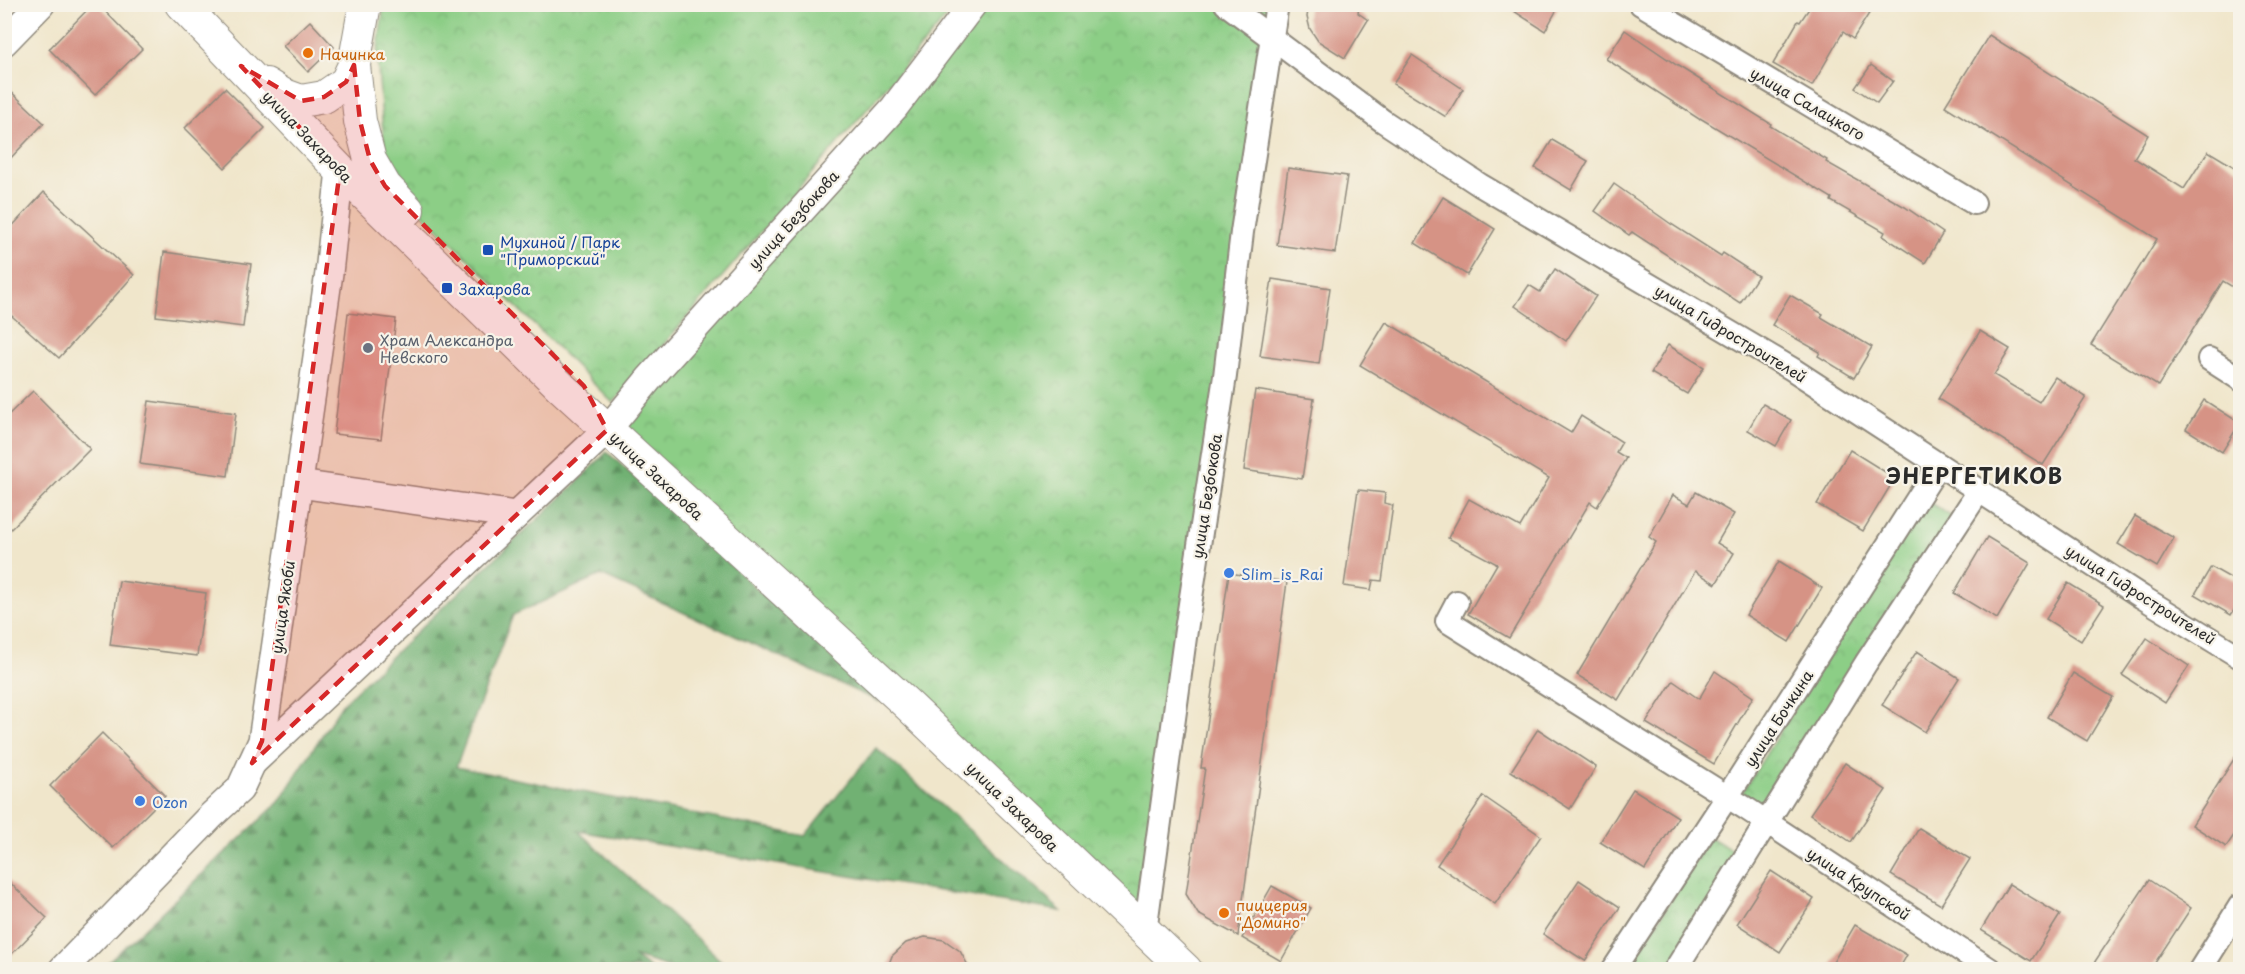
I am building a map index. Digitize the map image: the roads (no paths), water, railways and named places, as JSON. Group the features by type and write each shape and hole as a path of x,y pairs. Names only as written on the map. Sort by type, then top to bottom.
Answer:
{"main road":[{"name":"улица Захарова","path":"181,4 340,170 608,430 908,705 1145,932"},
{"path":"241,66 282,94 301,101 324,98 346,82 354,65 365,4"},
{"path":"354,65 360,121 370,160 385,186 584,386 608,430"},
{"path":"1145,932 1186,969"}],"street":[{"path":"4,42 41,4"},
{"name":"улица Безбокова","path":"252,763 608,430 649,379 894,108 973,4"},
{"name":"улица Гидростроителей","path":"1226,4 1383,121 1480,185 1792,369 2142,597 2241,657"},
{"name":"улица Безбокова","path":"1145,932 1276,4"},
{"name":"улица Салацкого","path":"1641,4 1974,203"},
{"name":"улица Якоби","path":"62,969 240,789 262,741 330,273 340,170"},
{"path":"2209,359 2241,379"},
{"name":"улица Бочкина","path":"1613,969 1727,797 1939,465"},
{"path":"299,484 516,515"},
{"path":"1675,969 1866,663 1979,491"},
{"name":"улица Крупской","path":"1457,602 1447,621 1727,797 1991,969"},
{"path":"2200,969 2241,906"}],"place":[{"name":"Начинка","path":"308,53"},
{"name":"Мухиной / Парк \"Приморский\"","path":"488,250"},
{"name":"Захарова","path":"447,288"},
{"name":"Храм Александра Невского","path":"368,348"},
{"name":"Slim_is_Rai","path":"1229,573"},
{"name":"Ozon","path":"140,801"},
{"name":"пиццерия \"Домино\"","path":"1224,913"}],"district":[{"name":"ЭНЕРГЕТИКОВ","path":"1975,475"}]}
